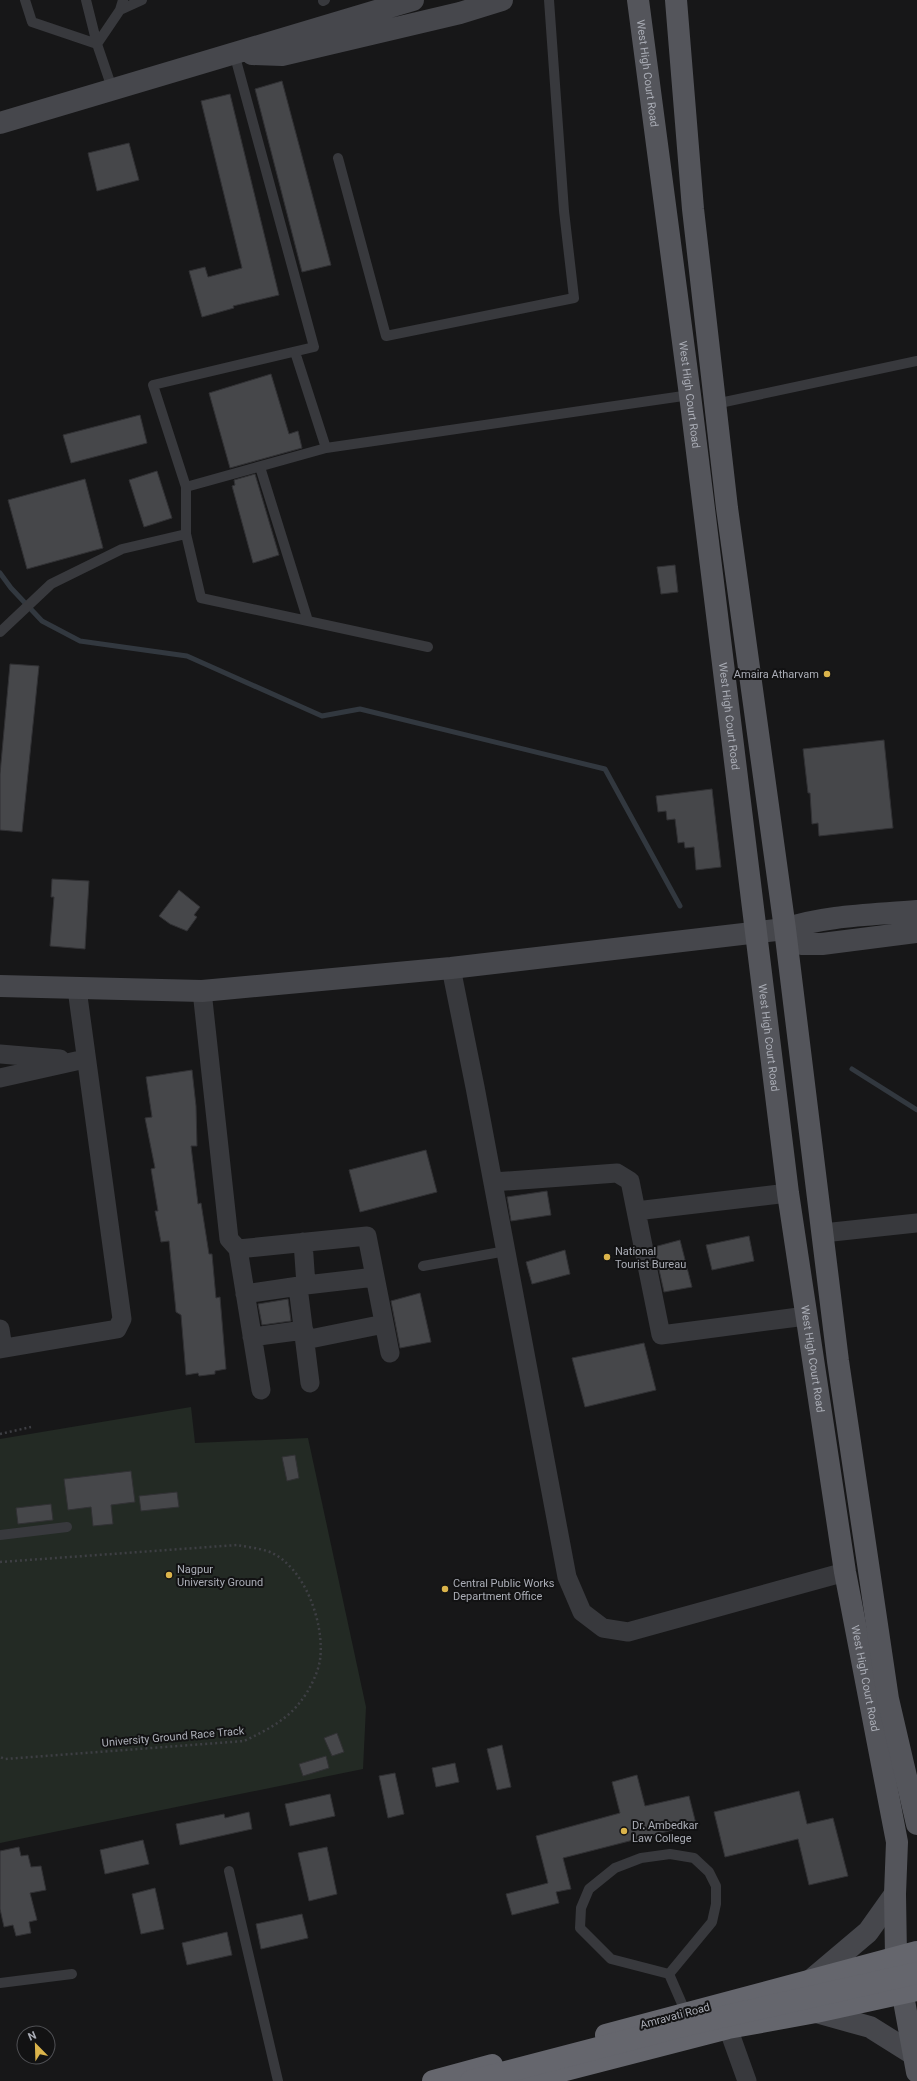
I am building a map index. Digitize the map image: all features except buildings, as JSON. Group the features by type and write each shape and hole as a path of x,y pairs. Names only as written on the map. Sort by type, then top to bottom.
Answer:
{"highway":[{"name":"Amravati Road","path":"433,2081 907,1954"},
{"path":"471,2081 686,2026 917,1973"},
{"path":"523,2081 728,2028 816,2012 912,1989"},
{"path":"501,2081 694,2032 912,1989"}],"main road":[{"path":"0,123 112,88 413,0"},
{"path":"234,53 282,55 460,13 502,0"},
{"name":"West High Court Road","path":"638,0 690,395 788,1194 844,1572 897,1842 895,1894 907,1954 912,1989 915,2063"},
{"name":"West High Court Road","path":"676,0 693,209 727,508 785,929 840,1368 888,1699 917,1824"},
{"path":"0,986 202,991 451,968 785,929 805,922 917,911"},
{"path":"785,929 801,944 822,944 917,932"},
{"path":"810,1981 868,1932 895,1894"},
{"path":"816,2012 870,2026 915,2063"}],"street":[{"path":"451,968 493,1182 567,1577 582,1612 603,1628 628,1632 844,1572"},
{"path":"0,1329 1,1348 117,1329 122,1319 80,1060 77,989"},
{"path":"202,991 229,1239 238,1249 261,1390"},
{"path":"0,1054 80,1060"},
{"path":"0,1078 80,1060"},
{"path":"493,1182 617,1173 630,1181 661,1335 806,1316"},
{"path":"636,1211 788,1194"},
{"path":"823,1233 917,1224"},
{"path":"238,1249 367,1236 390,1353"},
{"path":"303,1242 302,1286 304,1335 310,1383"},
{"path":"245,1294 375,1277"},
{"path":"252,1336 304,1335 384,1324"},
{"path":"728,2028 747,2081"}],"lane":[{"path":"25,0 32,22 97,44"},
{"path":"86,0 97,44 112,88"},
{"path":"97,44 120,10 123,0"},
{"path":"120,10 142,0"},
{"path":"338,158 386,336 574,298 564,211 549,0"},
{"path":"234,53 314,347 153,385 186,487 186,534 201,598 428,647"},
{"path":"295,352 326,448"},
{"path":"715,404 917,361"},
{"path":"186,487 326,448 690,395"},
{"path":"260,467 308,621"},
{"path":"0,632 21,614 51,584 122,549 186,534"},
{"path":"423,1266 506,1251"},
{"path":"0,1535 67,1527"},
{"path":"670,1854 694,1858 709,1872 716,1886 716,1904 712,1922 669,1974 611,1959 580,1928 581,1908 589,1889 615,1868 641,1858 670,1854"},
{"path":"229,1871 278,2081"},
{"path":"0,1983 72,1974"},
{"path":"669,1974 686,2013"}],"path":[{"path":"0,1434 31,1427"},
{"name":"University Ground Race Track","path":"0,1562 237,1545 270,1552 294,1571 313,1604 318,1621 321,1642 320,1661 301,1701 283,1719 265,1731 244,1741 0,1759"}],"shaded area":[{"name":"Nagpur University Ground","path":"191,1407 195,1443 308,1438 366,1707 363,1769 0,1843 0,1439"}],"waterway":[{"path":"0,573 11,588 42,621 80,641 187,656 322,716 360,709 605,769 680,906"},
{"path":"852,1069 917,1110"}],"place":[{"name":"Amaira Atharvam","path":"827,674"},
{"name":"National Tourist Bureau","path":"607,1257"},
{"name":"Nagpur University Ground","path":"169,1575"},
{"name":"Central Public Works Department Office","path":"445,1589"},
{"name":"Dr. Ambedkar Law College","path":"624,1831"}]}
